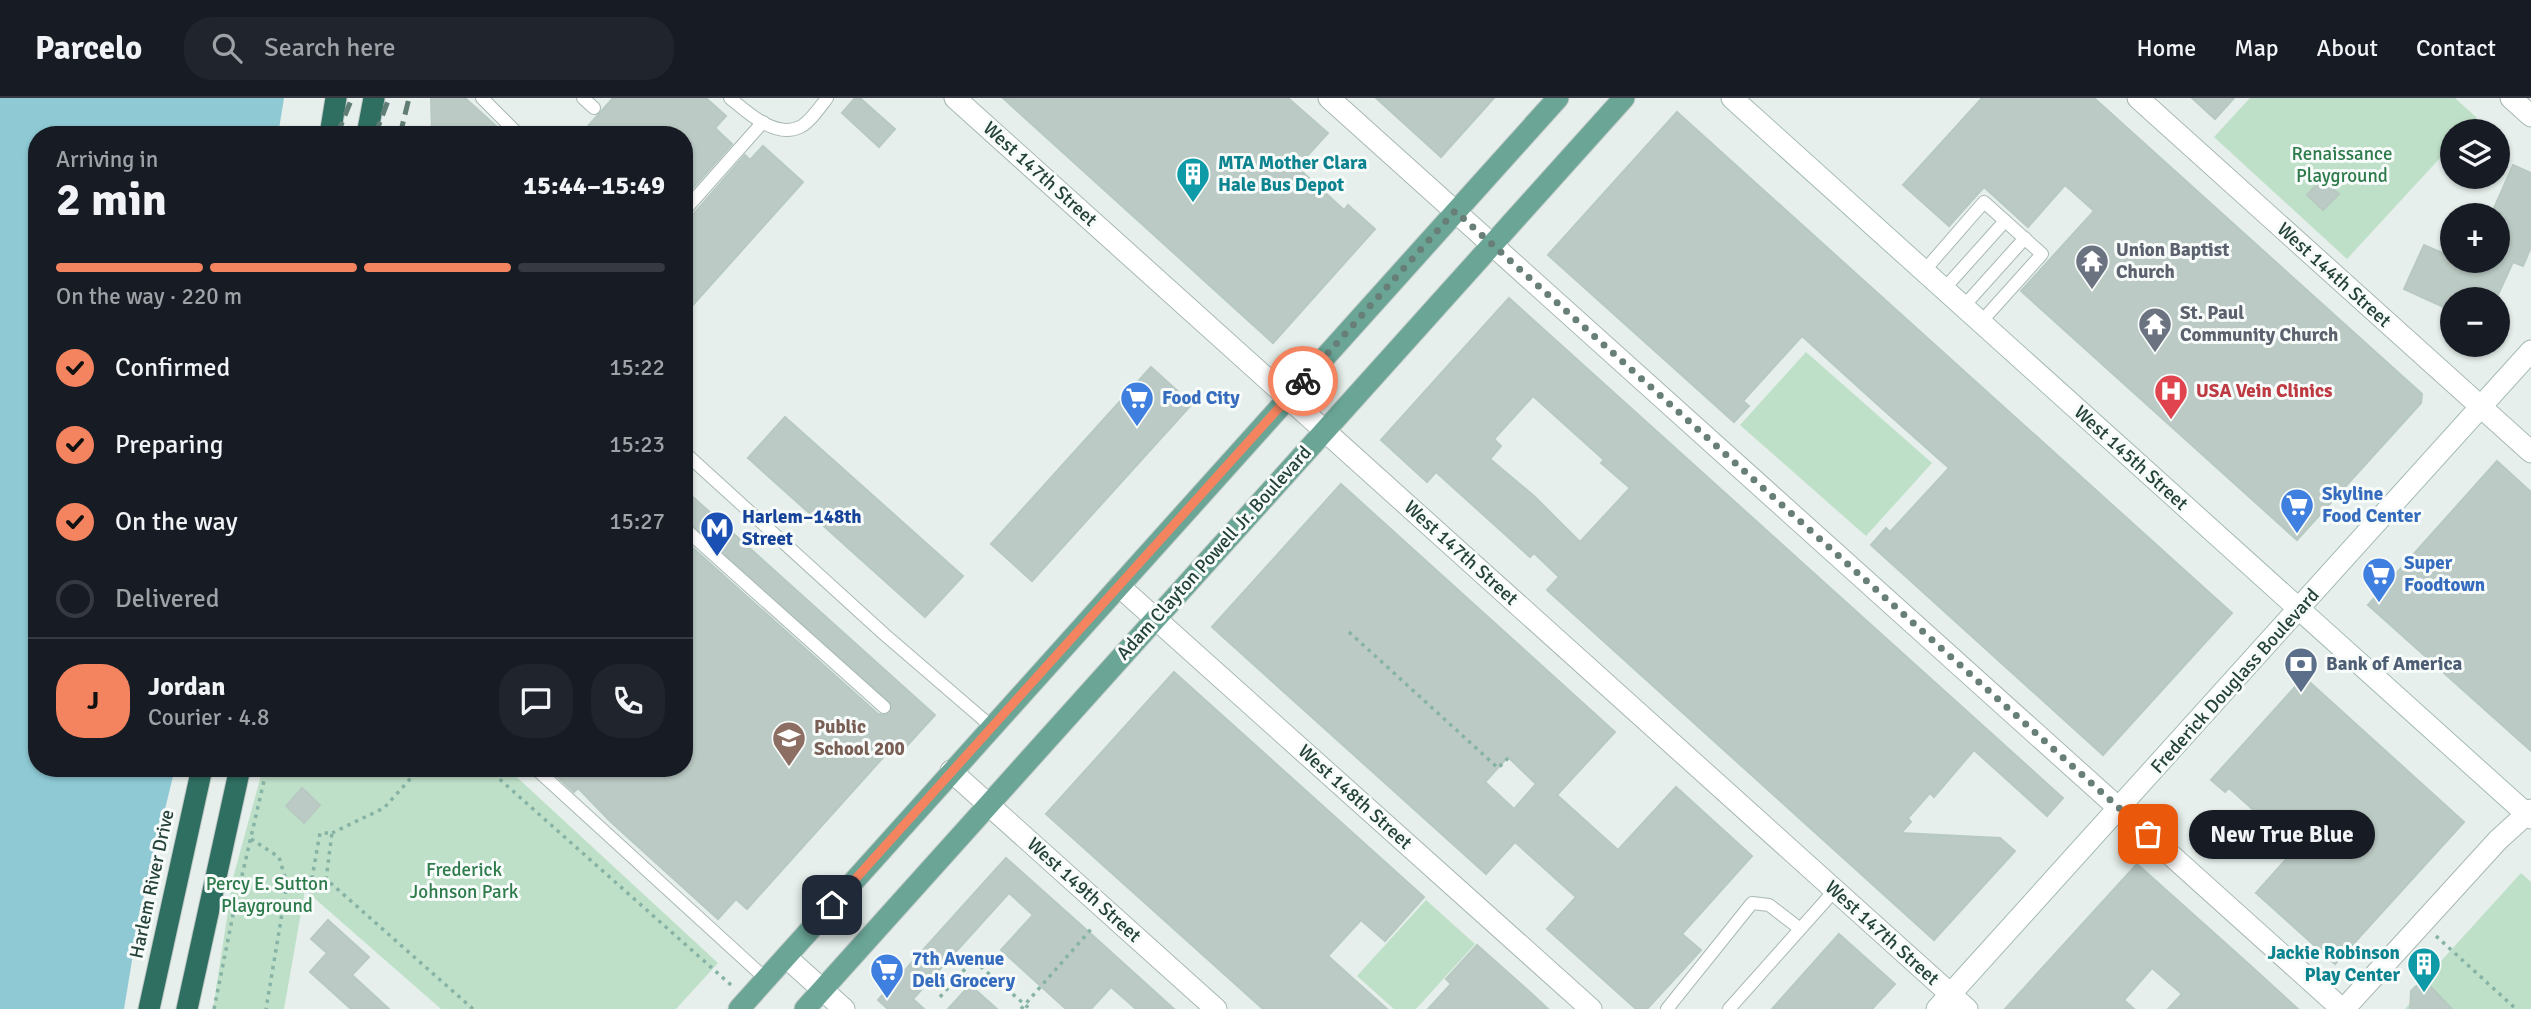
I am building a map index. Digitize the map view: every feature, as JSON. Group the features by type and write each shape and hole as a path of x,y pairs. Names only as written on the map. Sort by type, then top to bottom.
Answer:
{"highway":[{"path":"331,126 336,98"},
{"path":"369,126 374,98"},
{"name":"Harlem River Drive","path":"149,1009 200,777"},
{"path":"187,1009 238,777"}],"main road":[{"path":"743,1004 1558,98"},
{"name":"Adam Clayton Powell Jr. Boulevard","path":"805,1009 1624,98"}],"street":[{"name":"West 147th Street","path":"955,98 1835,890 1951,1004"},
{"path":"1329,98 2343,1009 2422,923 2529,814"},
{"name":"West 145th Street","path":"1732,98 2529,814"},
{"name":"West 144th Street","path":"2138,98 2531,453"},
{"path":"2511,98 2531,116"},
{"name":"Frederick Douglass Boulevard","path":"1951,1004 2119,808 2531,351"},
{"name":"West 148th Street","path":"1119,586 1591,1009"},
{"name":"West 149th Street","path":"951,771 1216,1009"},
{"path":"786,957 844,1009"}],"lane":[{"path":"482,98 510,126"},
{"path":"583,98 594,108"},
{"path":"730,98 764,122 788,130 802,126 827,98"},
{"path":"693,201 764,122"},
{"path":"1924,271 1984,202 2025,238 2042,254 1981,322"},
{"path":"1944,289 2005,221"},
{"path":"1963,307 2025,238"},
{"path":"693,460 884,634 992,727"},
{"path":"693,536 884,707"},
{"path":"545,777 766,979"},
{"path":"1730,1009 1835,890"},
{"path":"1667,1009 1752,903 1769,905 1799,928"}],"path":[{"path":"1349,632 1498,768 1508,758"},
{"path":"214,1009 265,777"},
{"path":"287,884 310,889 320,833 332,833 384,808 412,777"},
{"path":"497,777 743,1004"},
{"path":"332,833 326,879 473,1009"},
{"path":"251,839 279,857 287,884 266,1009"},
{"path":"2422,923 2516,1009"},
{"path":"1021,1009 1093,927"},
{"path":"940,997 974,960 1030,1009"}],"green space":[{"name":"Renaissance Playground","path":"2250,98 2455,98 2477,118 2440,119 2440,158 2347,259 2214,137"},
{"path":"1806,352 1932,463 1866,536 1740,425"},
{"name":"Frederick Johnson Park","path":"261,777 517,777 718,963 676,1009 441,1009 305,890 284,1009 213,1009 233,878"},
{"path":"2521,873 2531,882 2531,1009 2405,1009 2413,1000 2413,987 2422,982"},
{"path":"1426,900 1475,944 1416,1009 1394,1009 1357,976"}],"water":[{"path":"0,98 284,98 279,126 28,126 28,777 173,777 140,912 124,1009 0,1009"}],"building":[{"path":"431,98 465,98 496,126 432,126"},
{"path":"613,98 706,98 726,116 715,128 732,144 693,188 693,126 588,126"},
{"path":"855,98 860,98 895,129 879,147 842,113"},
{"name":"MTA Mother Clara Hale Bus Depot","path":"1003,98 1288,98 1328,133 1297,167 1344,210 1348,205 1375,229 1273,343"},
{"path":"1376,98 1494,98 1441,157"},
{"path":"1982,98 2094,98 2422,394 2421,403 2297,540 2021,291 2094,211 2065,185 2028,227 1984,187 1949,226 1903,185"},
{"path":"2192,98 2234,98 2215,119"},
{"path":"1677,112 2232,613 2103,755 1871,545 1886,528 1890,532 1949,468 1802,336 1743,401 1749,406 1734,422 1548,255"},
{"path":"763,146 803,182 693,305 693,215 745,155 750,160"},
{"path":"2513,165 2531,173 2531,247 2523,266 2513,262 2510,269 2510,203 2496,203 2502,189 2510,189 2510,172"},
{"path":"2322,179 2339,194 2323,210 2307,195"},
{"path":"2424,245 2440,252 2440,273 2508,273 2502,287 2440,287 2440,306 2404,289"},
{"path":"1509,298 2063,798 2047,816 1974,750 1934,797 1930,793 1908,818 1911,822 1901,833 2000,838 2015,851 1934,940 1547,590 1559,577 1534,553 1530,557 1436,472 1427,482 1381,440","holes":["1533,396 1604,460 1601,463 1630,488 1580,542 1534,496 1490,459 1501,446 1494,439"]},
{"path":"1151,367 1192,404 1032,581 991,544"},
{"path":"785,417 963,576 925,617 748,458"},
{"path":"2497,461 2531,492 2531,751 2368,605"},
{"path":"1341,484 1615,732 1557,795 1618,850 1676,787 1752,856 1682,934 1701,950 1647,1009 1636,1009 1547,929 1576,897 1515,842 1486,874 1212,627","holes":["1508,757 1536,784 1514,809 1485,782"]},
{"path":"693,497 935,715 904,749 897,742 747,909 736,899 718,919 611,822 578,788 574,792 558,777 693,777 693,548 878,714 887,715 892,705 693,527"},
{"path":"1174,672 1424,897 1385,941 1361,920 1328,956 1387,1009 1263,1009 1046,814"},
{"path":"2304,677 2464,822 2335,964 2256,893 2296,848 2229,788 2225,792 2211,780"},
{"path":"302,788 320,805 304,823 286,806"},
{"path":"1006,858 1174,1009 1136,1009 1111,987 1091,1009 1066,1009 1001,950 1033,915 1009,893 913,999 924,1009 888,1009 878,1000"},
{"path":"2137,864 2298,1009 2168,1009 2182,994 2152,968 2124,1000 2134,1009 2005,1009"},
{"path":"328,920 369,957 352,975 389,1009 351,1009 310,972 327,953 311,939"},
{"path":"1839,934 1895,984 1872,1009 1772,1009"},
{"path":"1477,945 1548,1009 1428,1009 1451,984 1446,979"},
{"name":"Jackie Robinson Play Center","path":"2420,983 2429,985 2452,1009 2410,1009 2411,991"},
{"path":"970,985 997,1009 948,1009"}],"railway":[{"path":"341,126 352,98"},
{"path":"378,126 389,98"},
{"path":"402,126 409,98"}],"way so far":[{"path":"1303,381 1455,211 2148,834"}],"place":[{"name":"MTA Mother Clara Hale Bus Depot","path":"1193,204"},
{"name":"Union Baptist Church","path":"2092,291"},
{"name":"St. Paul Community Church","path":"2155,354"},
{"name":"USA Vein Clinics","path":"2171,421"},
{"name":"Food City","path":"1137,428"},
{"name":"Skyline Food Center","path":"2297,535"},
{"name":"Harlem–148th Street","path":"717,558"},
{"name":"Super Foodtown","path":"2379,604"},
{"name":"Bank of America","path":"2301,694"},
{"name":"Public School 200","path":"789,768"},
{"name":"New True Blue","path":"2148,834"},
{"name":"Jackie Robinson Play Center","path":"2424,994"},
{"name":"7th Avenue Deli Grocery","path":"887,1000"}],"route":[{"path":"832,905 1303,381"}],"park label":[{"name":"Percy E. Sutton Playground","path":"267,895"}]}
